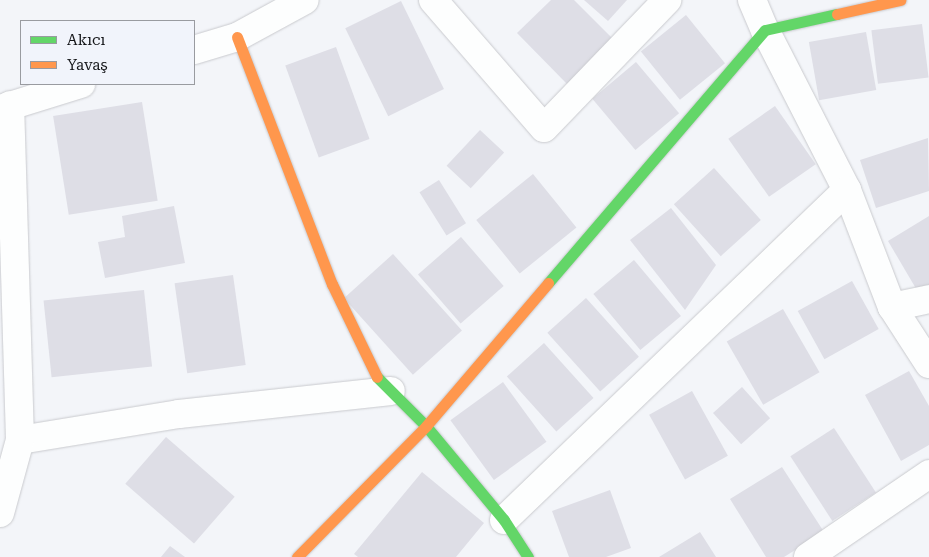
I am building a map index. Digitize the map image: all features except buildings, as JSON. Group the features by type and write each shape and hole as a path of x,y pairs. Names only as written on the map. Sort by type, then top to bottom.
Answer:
{"street":[{"path":"195,50 237,37 305,0"},
{"path":"433,0 544,128 667,0"},
{"path":"752,0 765,30 847,190 892,307 929,364"},
{"path":"297,557 426,426 765,30 900,0"},
{"path":"237,37 332,284 378,379 426,426 504,520 528,557"},
{"path":"0,513 20,440 5,107 78,85"},
{"path":"504,520 847,190"},
{"path":"892,307 929,299"},
{"path":"20,440 178,414 391,391"},
{"path":"808,557 929,474"}],"traffic: fast":[{"path":"548,283 765,30 837,14"},
{"path":"377,377 426,426 504,520 528,557"}],"traffic: slow":[{"path":"837,14 900,0"},
{"path":"237,37 332,284 377,377"},
{"path":"297,557 426,426 548,283"}]}
